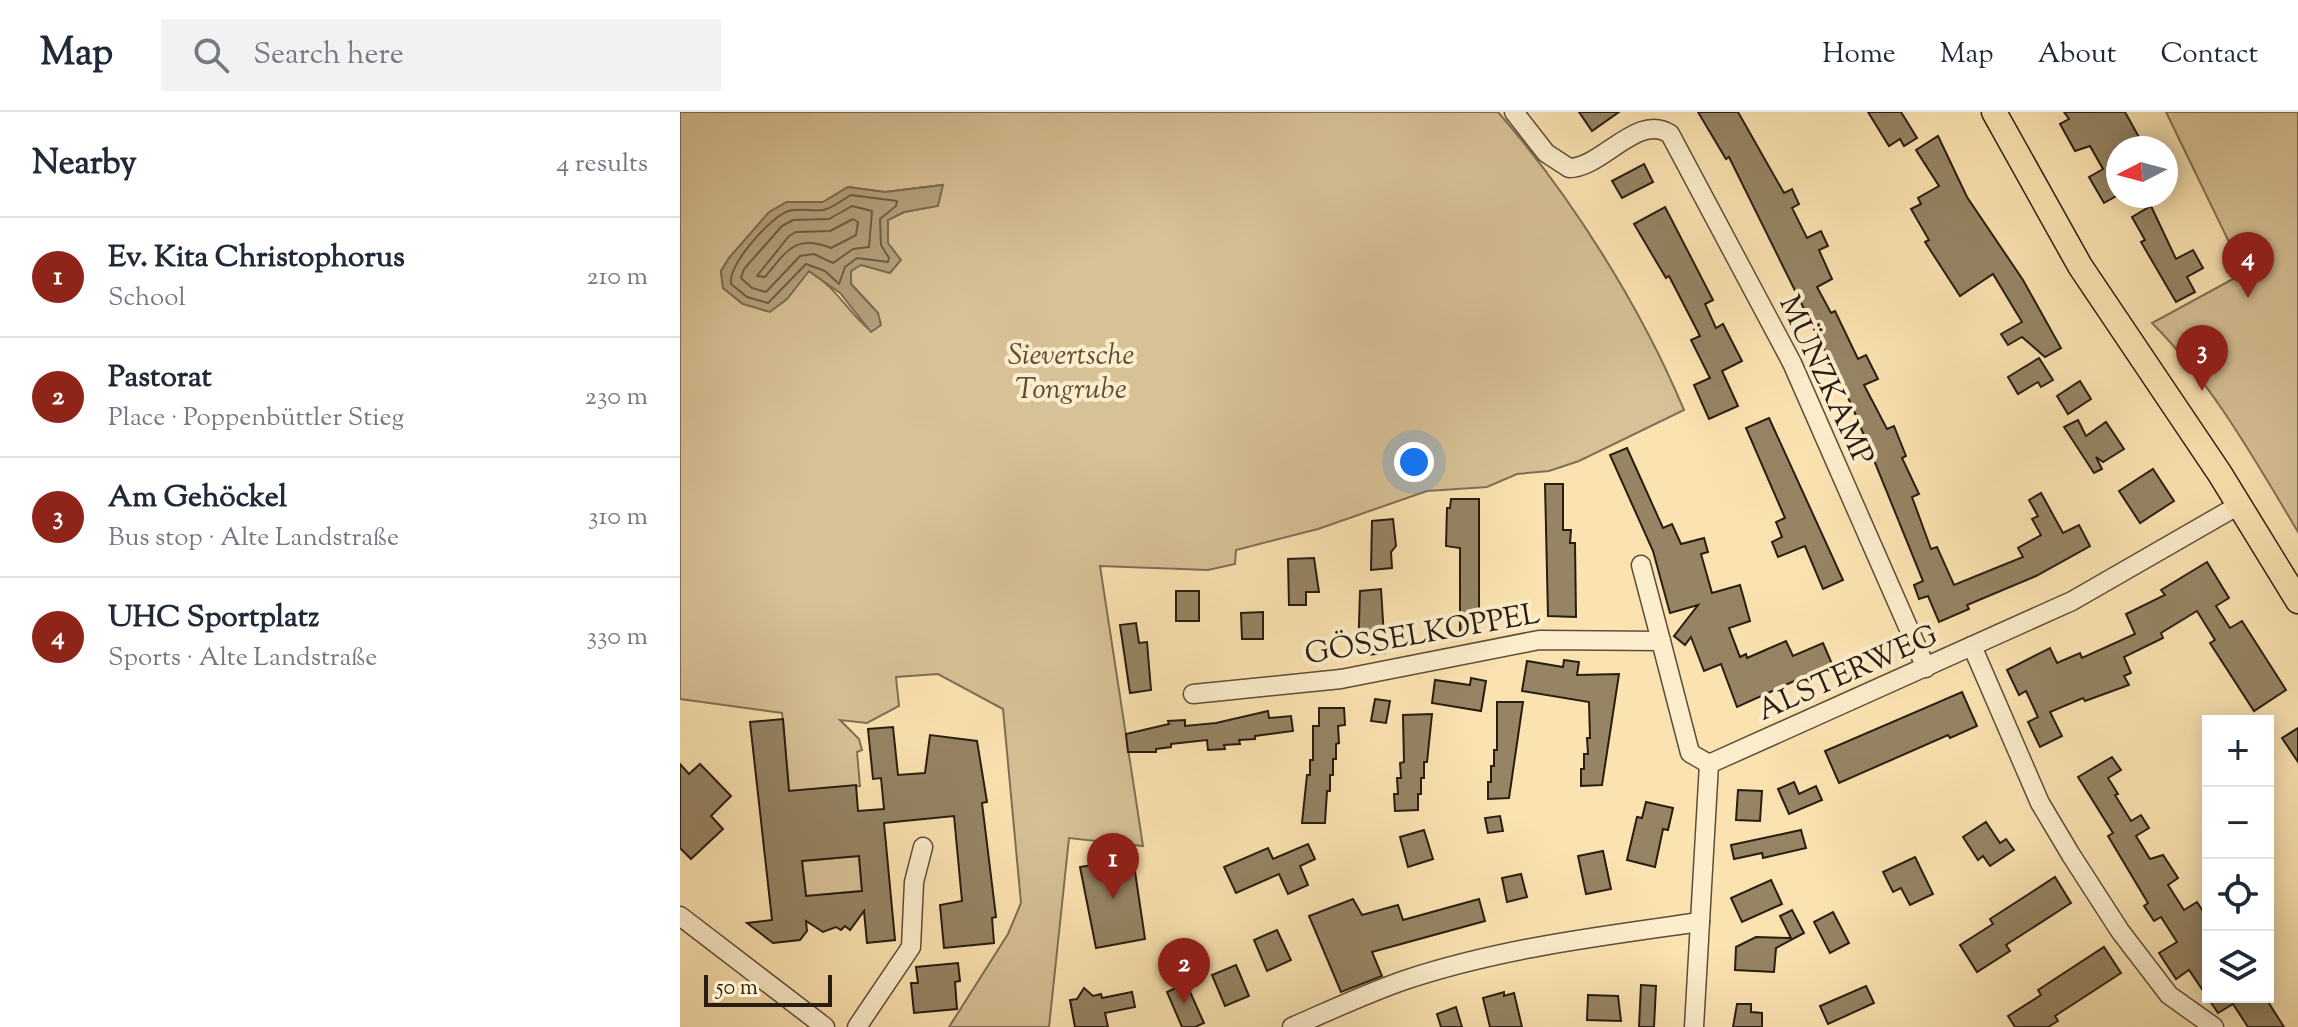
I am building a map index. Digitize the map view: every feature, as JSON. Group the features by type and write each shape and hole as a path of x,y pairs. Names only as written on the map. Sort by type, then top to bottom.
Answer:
{"main road":[{"path":"1994,112 2080,266 2239,505 2298,601"}],"street":[{"name":"MÜNZKAMP","path":"1514,112 1546,153 1569,168 1587,164 1640,129 1658,127 1674,140 1792,363 1926,668"},
{"name":"ALSTERWEG","path":"1709,764 2072,601 2239,505"},
{"path":"1641,565 1690,753 1709,764 1694,1027"},
{"name":"GÖSSELKOPPEL","path":"1193,694 1341,679 1539,640 1661,641"},
{"path":"1972,646 2040,803 2071,855 2120,931 2169,995 2214,1027"},
{"path":"857,1027 911,947 915,872 923,847"},
{"path":"680,916 825,1027"},
{"path":"1292,1027 1405,980 1459,966 1560,942 1700,922"}],"green space":[{"name":"Sievertsche Tongrube","path":"680,112 1498,112 1552,180 1602,254 1647,332 1684,410 1579,461 1549,471 1517,474 1487,487 1427,491 1318,529 1236,550 1235,564 1208,570 1100,566 1143,846 1069,838 1049,1027 949,1027 1008,934 1021,903 1003,709 938,674 896,677 899,706 867,723 840,720 859,739 862,750 857,752 860,786 789,791 782,713 680,699","holes":["942,185 937,206 904,212 888,220 888,243 851,271 851,284 878,313 871,331 835,292 808,271 743,304 723,288 721,271 729,258 769,213 787,202 823,202 848,187 885,192"]},
{"path":"2166,112 2298,112 2298,532 2213,397 2152,323 2244,273"},
{"path":"859,856 862,891 806,896 802,861"}],"water":[{"path":"943,185 938,206 904,212 888,220 888,243 901,260 890,273 861,265 851,271 851,284 878,313 881,325 871,332 840,293 809,271 787,299 770,312 743,304 723,288 721,271 729,258 769,212 787,202 823,202 848,187 885,192"}],"building":[{"path":"1579,112 1619,112 1592,131"},
{"path":"1698,112 1738,112 1784,193 1792,189 1799,204 1792,208 1807,238 1821,231 1828,246 1819,250 1832,279 1817,287 1831,313 1835,311 1858,359 1866,355 1878,379 1864,385 1887,429 1894,426 1906,456 1902,458 1919,494 1912,497 1931,549 1937,547 1954,585 2023,557 2018,548 2041,535 2032,519 2038,516 2029,500 2041,493 2063,533 2079,525 2090,546 2036,576 1967,605 1969,609 1939,622 1928,596 1919,599 1914,585 1923,581 1852,406 1729,157 1726,159"},
{"path":"1868,112 1901,112 1917,138 1904,146 1900,139 1889,146"},
{"path":"2064,112 2125,112 2138,136 2106,136 2104,203 2089,177 2103,169 2090,146 2075,151 2060,124 2069,119"},
{"path":"1938,136 1967,197 2023,280 2061,348 2045,357 2022,337 2008,345 2001,334 2022,322 1993,274 1960,296 1925,242 1929,240 1911,209 1921,204 1918,198 1939,186 1916,150"},
{"path":"1644,164 1653,182 1622,198 1612,181"},
{"path":"1665,207 1713,300 1705,304 1716,328 1723,324 1742,361 1722,371 1738,406 1709,419 1694,385 1710,378 1691,340 1700,336 1669,276 1666,278 1634,224"},
{"path":"2152,208 2176,259 2193,250 2203,268 2187,277 2195,292 2176,302 2141,242 2145,240 2132,217"},
{"path":"2039,358 2053,380 2041,387 2038,382 2018,394 2008,377"},
{"path":"2080,381 2091,399 2068,414 2057,396"},
{"path":"1769,418 1843,580 1823,589 1805,546 1778,557 1772,542 1782,537 1776,522 1785,518 1746,428"},
{"path":"2078,420 2086,436 2106,422 2124,449 2103,462 2096,457 2102,469 2094,473 2064,427"},
{"path":"1627,448 1663,528 1672,524 1681,544 1704,538 1708,552 1701,554 1712,593 1740,585 1750,621 1729,628 1740,657 1746,654 1747,658 1786,641 1793,656 1823,643 1832,664 1737,707 1721,664 1704,671 1691,637 1685,645 1674,636 1698,605 1670,613 1653,551 1610,455"},
{"path":"2153,469 2174,501 2140,523 2119,491"},
{"path":"1545,484 1563,484 1563,530 1571,530 1570,543 1575,543 1576,617 1548,616"},
{"path":"1451,499 1479,499 1479,632 1460,632 1460,548 1446,546 1447,508 1450,508"},
{"path":"1393,519 1396,546 1391,552 1392,568 1371,570 1372,521"},
{"path":"1314,558 1319,592 1306,592 1306,605 1289,605 1288,559"},
{"path":"2207,562 2229,598 2216,606 2230,628 2242,621 2286,690 2254,711 2210,643 2215,640 2197,611 2161,633 2163,638 2124,657 2131,673 2124,676 2129,685 2085,701 2083,698 2050,712 2062,736 2040,747 2028,722 2038,717 2026,691 2019,695 2007,670 2050,648 2057,663 2080,653 2082,658 2135,634 2126,614 2165,595 2161,590"},
{"path":"1381,589 1385,653 1358,656 1360,591"},
{"path":"1176,591 1199,591 1199,621 1176,621"},
{"path":"1263,612 1263,639 1242,639 1241,613"},
{"path":"1136,623 1139,643 1147,642 1151,690 1130,693 1120,625"},
{"path":"1564,660 1579,662 1577,675 1619,674 1602,785 1581,786 1581,769 1584,769 1584,754 1588,754 1587,738 1590,738 1589,702 1522,691 1527,661 1563,667"},
{"path":"1471,678 1486,681 1481,711 1432,703 1435,680 1470,685"},
{"path":"1962,692 1977,726 1950,738 1948,735 1839,783 1825,751"},
{"path":"1375,699 1390,701 1386,723 1371,721"},
{"path":"1497,702 1523,702 1509,798 1488,799 1488,782 1491,782 1491,766 1494,766 1494,750 1497,750"},
{"path":"1319,708 1344,708 1345,725 1338,726 1339,743 1336,744 1336,759 1333,759 1333,775 1330,775 1330,791 1327,791 1325,823 1302,823 1307,775 1310,775 1310,760 1313,760 1313,726 1319,726"},
{"path":"1268,711 1269,718 1291,716 1293,731 1239,740 1240,744 1224,745 1225,749 1208,750 1207,740 1171,744 1171,747 1156,749 1156,752 1128,752 1126,734 1169,724 1168,721 1185,720 1185,726 1216,723"},
{"path":"1432,714 1418,810 1395,811 1394,794 1398,794 1397,778 1401,778 1400,763 1404,762 1403,715"},
{"path":"783,719 789,791 856,785 858,811 884,809 881,778 873,779 868,729 893,727 898,775 925,773 930,735 977,741 987,802 982,803 996,917 992,918 994,943 944,948 940,905 962,901 954,816 884,823 895,940 867,943 864,911 850,930 845,926 841,930 836,927 823,932 806,921 807,931 800,940 773,943 747,923 772,920 750,722","holes":["859,856 862,891 806,896 802,861"]},
{"path":"2298,728 2298,762 2282,738"},
{"path":"2112,757 2121,770 2108,778 2118,794 2115,795 2131,821 2141,815 2149,828 2136,836 2150,859 2163,855 2178,878 2168,885 2184,910 2197,902 2202,910 2202,989 2189,970 2176,979 2159,953 2177,942 2161,917 2154,921 2144,906 2148,903 2108,836 2113,833 2078,777"},
{"path":"680,764 689,774 700,764 731,796 711,816 723,829 691,859 680,848"},
{"path":"1794,782 1799,794 1816,786 1822,800 1789,814 1778,789"},
{"path":"1738,790 1762,791 1760,821 1736,820"},
{"path":"1646,802 1673,808 1668,830 1663,829 1655,867 1627,860 1637,817 1642,818"},
{"path":"1500,816 1503,831 1488,833 1485,818"},
{"path":"1986,822 2000,843 2006,839 2014,850 1990,866 1983,856 1978,860 1963,837"},
{"path":"1424,830 1433,859 1408,867 1400,837"},
{"path":"1801,830 1806,848 1763,858 1762,853 1734,859 1731,845"},
{"path":"1308,844 1315,859 1300,866 1308,885 1288,894 1279,874 1236,893 1224,867 1268,848 1273,859"},
{"path":"1603,851 1611,889 1586,894 1578,856"},
{"path":"1915,857 1933,894 1910,905 1901,888 1893,892 1883,872"},
{"path":"1133,858 1145,939 1096,948 1080,867"},
{"path":"1521,874 1527,897 1507,902 1502,878"},
{"path":"2055,877 2071,903 2006,945 2010,951 1977,972 1960,945 1993,924 1990,919"},
{"path":"1771,880 1782,904 1742,922 1731,898"},
{"path":"1353,899 1362,915 1398,905 1403,920 1479,899 1485,921 1372,952 1382,976 1341,992 1309,916"},
{"path":"1792,910 1804,933 1776,948 1774,972 1735,970 1736,947 1756,937 1791,938 1780,916"},
{"path":"1833,912 1849,943 1830,953 1814,922"},
{"path":"1277,930 1291,960 1267,971 1254,940"},
{"path":"2104,947 2121,973 2055,1016 2058,1021 2048,1027 2015,1027 2008,1016 2041,995 2038,990"},
{"path":"958,963 960,981 955,982 957,1009 914,1013 911,983 918,983 916,967"},
{"path":"1236,965 1249,996 1225,1006 1212,975"},
{"path":"1186,983 1204,1023 1195,1027 1182,1027 1167,992"},
{"path":"1641,985 1656,986 1654,1027 1639,1027"},
{"path":"1866,986 1874,1003 1828,1024 1820,1006"},
{"path":"1084,988 1093,996 1101,994 1102,998 1132,992 1135,1007 1105,1013 1108,1027 1075,1027 1070,1000 1077,999"},
{"path":"1504,992 1504,996 1514,993 1522,1027 1490,1027 1483,998"},
{"path":"1588,995 1618,996 1621,1021 1587,1020"},
{"path":"2211,1003 2269,1003 2284,1027 2248,1027 2233,1004 2218,1013"},
{"path":"1737,1004 1751,1004 1751,1012 1762,1013 1762,1027 1733,1027"},
{"path":"1456,1007 1462,1027 1441,1027 1437,1014"}],"place":[{"name":"UHC Sportplatz","path":"2248,298"},
{"name":"Am Gehöckel","path":"2202,391"},
{"name":"Ev. Kita Christophorus","path":"1113,899"},
{"name":"Pastorat","path":"1184,1004"}]}
